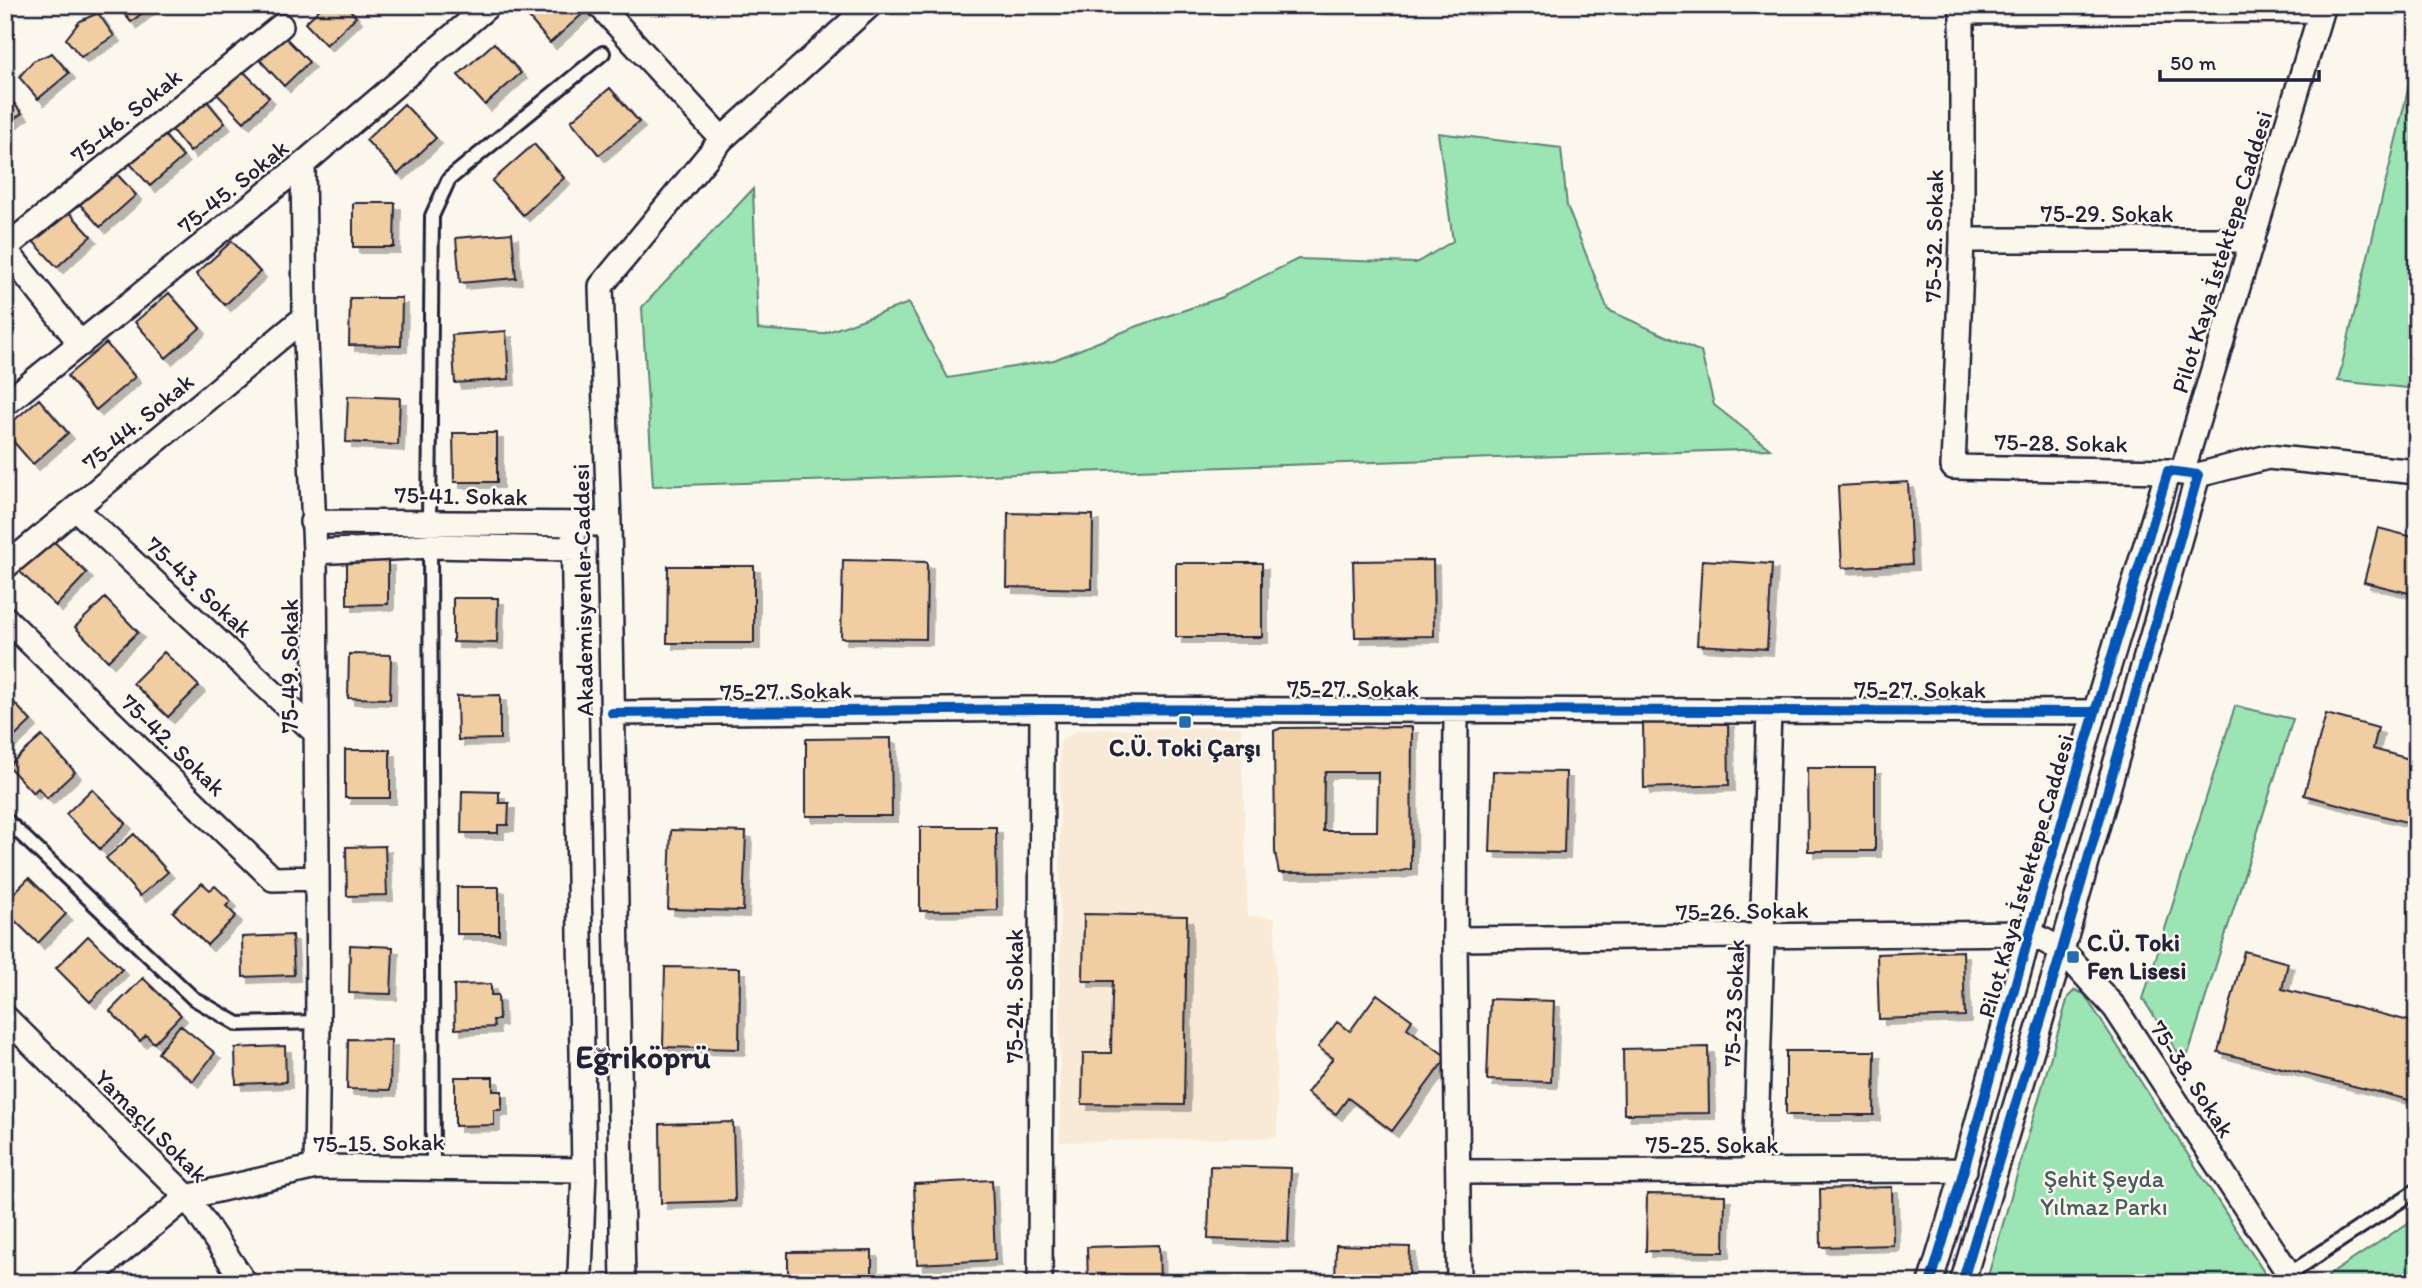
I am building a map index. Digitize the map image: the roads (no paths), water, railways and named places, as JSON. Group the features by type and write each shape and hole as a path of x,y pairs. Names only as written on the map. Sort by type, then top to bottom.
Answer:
{"street":[{"name":"75-45. Sokak","path":"5,404 303,164 489,5"},
{"path":"599,5 722,139"},
{"name":"Akademisyenler Caddesi","path":"623,1283 609,524 601,286 722,139 870,5"},
{"path":"1962,9 2322,8"},
{"name":"Pilot Kaya İstektepe Caddesi","path":"1962,1283 2062,950 2183,473 2322,8"},
{"name":"75-32. Sokak","path":"1953,467 1962,240 1962,9"},
{"name":"75-46. Sokak","path":"5,248 281,26"},
{"name":"75-49. Sokak","path":"303,164 305,317 315,552 318,1022 316,1167"},
{"name":"75-29. Sokak","path":"1962,240 2252,240"},
{"path":"5,248 81,344"},
{"name":"75-44. Sokak","path":"5,567 305,317"},
{"name":"75-28. Sokak","path":"1953,467 2183,473 2268,457 2417,472"},
{"name":"Pilot Kaya İstektepe Caddesi","path":"1930,1283 1965,1170 2030,933 2095,712 2183,473"},
{"name":"75-43. Sokak","path":"76,509 316,733"},
{"name":"75-41. Sokak","path":"312,522 609,524"},
{"name":"Akademisyenler Caddesi","path":"573,524 584,1170 578,1283"},
{"name":"75-41. Sokak","path":"315,552 430,546 574,549"},
{"name":"75-42. Sokak","path":"5,618 273,879 317,878"},
{"name":"75-27. Sokak","path":"612,713 1042,709 2095,712"},
{"name":"75-24. Sokak","path":"1040,1283 1042,709"},
{"path":"1456,710 1455,939 1459,1283"},
{"name":"75-23 Sokak","path":"1755,1171 1769,711"},
{"name":"75-38. Sokak","path":"2030,933 2062,950 2115,1008 2289,1274"},
{"name":"75-26. Sokak","path":"1455,939 2030,933"},
{"name":"Yamaçlı Sokak","path":"5,1017 187,1197 245,1283"},
{"name":"75-15. Sokak","path":"83,1283 187,1197 316,1167 584,1170"},
{"name":"75-25. Sokak","path":"1458,1172 1965,1170"}],"lane":[{"path":"429,521 432,216 449,179 603,53"},
{"path":"430,546 433,1168"},
{"path":"5,819 192,998 238,1024 318,1022"},
{"path":"2289,1274 2417,1190"}],"place":[{"name":"C.Ü. Toki Çarşı","path":"1185,722"},
{"name":"C.Ü. Toki Fen Lisesi","path":"2073,957"}],"district":[{"name":"Eğriköprü","path":"643,1057"}],"park label":[{"name":"Şehit Şeyda Yılmaz Parkı","path":"2104,1193"}]}
